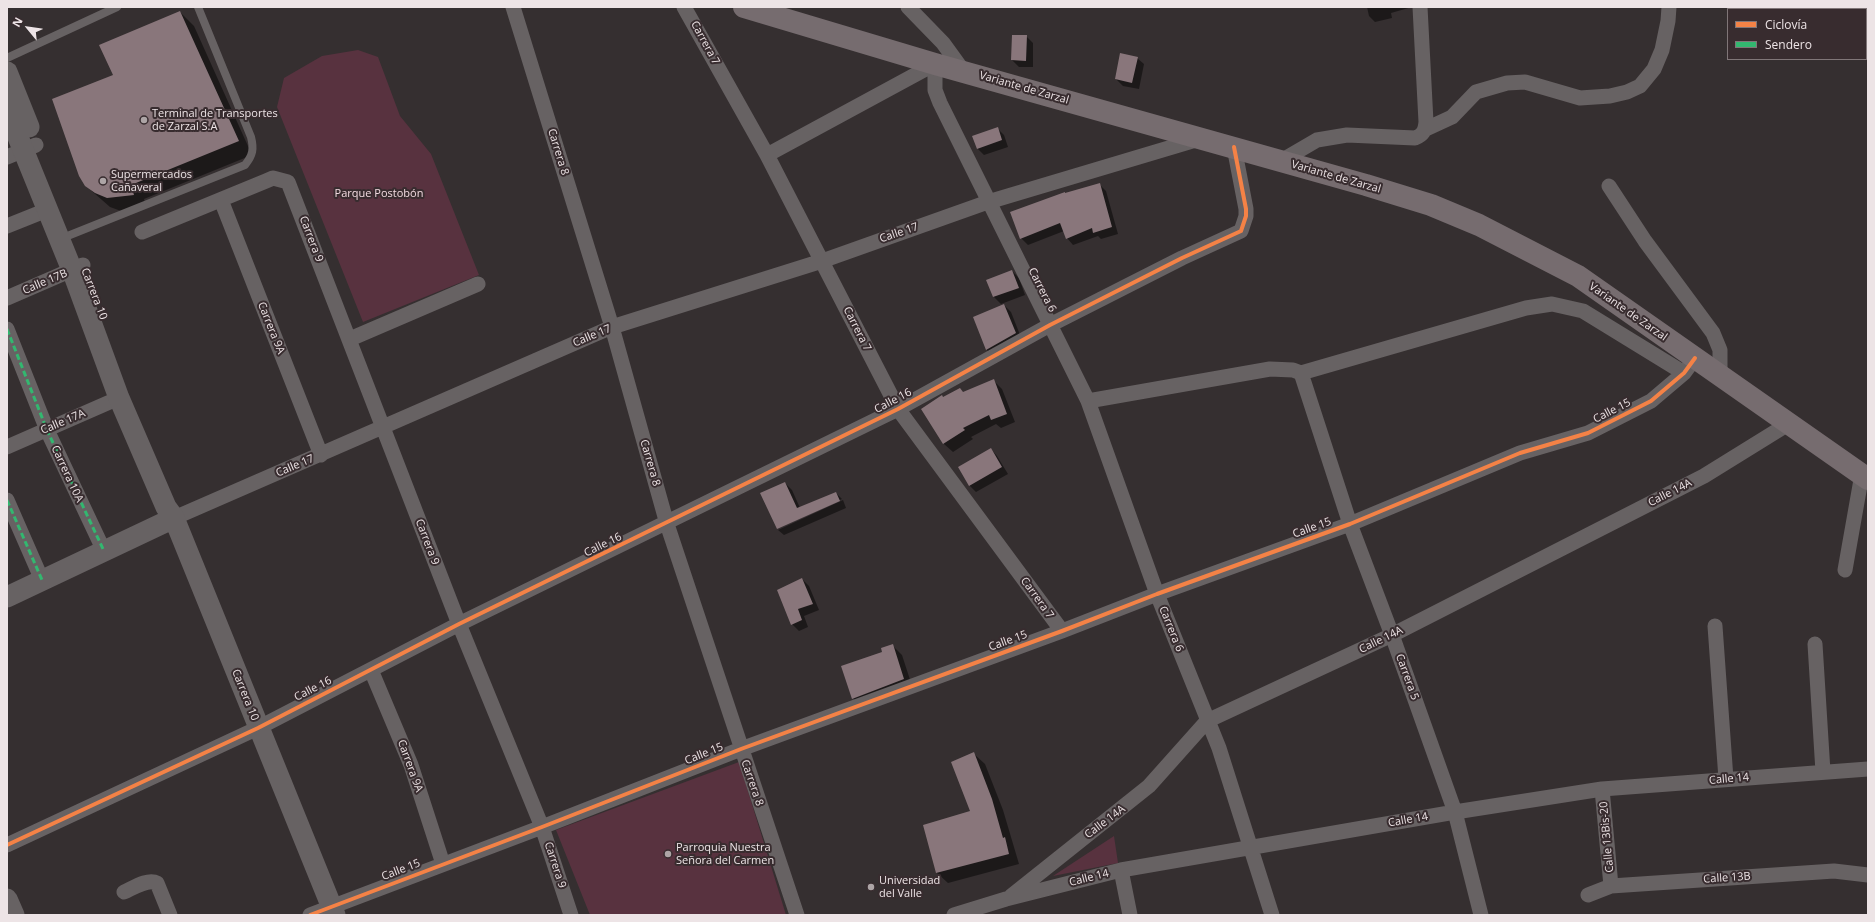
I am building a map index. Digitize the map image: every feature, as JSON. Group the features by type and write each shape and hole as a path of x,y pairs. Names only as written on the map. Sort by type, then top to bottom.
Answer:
{"main road":[{"name":"Variante de Zarzal","path":"744,7 773,11 935,64 1234,147 1431,205 1485,228 1578,276 1689,366 1720,376 1865,476"}],"street":[{"name":"Carrera 8","path":"513,7 612,327 667,524 797,915"},
{"name":"Carrera 7","path":"684,7 767,155 898,409 1062,631"},
{"path":"908,7 943,43 964,72"},
{"path":"1420,7 1426,129"},
{"path":"1281,161 1317,140 1347,135 1415,138 1421,136 1426,129 1452,117 1476,92 1507,83 1525,82 1580,98 1610,96 1627,92 1640,86 1654,69 1662,50 1668,21 1669,7"},
{"path":"767,155 935,64"},
{"name":"Carrera 6","path":"935,64 935,90 940,103 1088,401 1157,594 1219,748 1272,915"},
{"name":"Carrera 10","path":"7,72 22,151 65,237 176,504 174,518"},
{"name":"Carrera 10","path":"7,110 22,151 47,210 65,237"},
{"name":"Calle 17","path":"7,597 174,518 612,327 822,260 988,202 1200,138"},
{"name":"Calle 16","path":"7,845 258,728 459,624 667,524 898,409 1050,325 1201,249 1241,231 1246,209 1234,147"},
{"name":"Carrera 9","path":"221,200 273,178 288,182 292,189 459,624 542,827 571,915"},
{"path":"1609,186 1645,241 1714,333 1720,350 1720,376"},
{"path":"142,232 221,200"},
{"name":"Carrera 9A","path":"221,200 321,455"},
{"path":"7,226 47,210"},
{"name":"Carrera 10","path":"78,268 120,398 166,507 174,518 333,911"},
{"name":"Calle 17B","path":"7,298 78,268"},
{"path":"350,339 478,284"},
{"path":"1088,401 1270,368 1293,370 1301,373 1526,308 1552,304 1583,311 1689,366"},
{"name":"Carrera 10A","path":"7,329 47,430 104,551"},
{"name":"Calle 15","path":"310,915 333,911 443,864 741,749 1062,631 1157,594 1350,524 1520,453 1588,433 1651,401 1689,366"},
{"name":"Carrera 5","path":"1301,373 1350,524 1392,635 1455,812 1481,915"},
{"name":"Calle 17A","path":"7,447 120,398"},
{"name":"Calle 14A","path":"1006,899 1149,786 1208,721 1392,635 1704,476 1788,424"},
{"path":"1845,570 1865,476"},
{"path":"7,500 42,580"},
{"path":"1715,626 1726,779"},
{"path":"1815,644 1823,772"},
{"name":"Carrera 9A","path":"371,670 412,765 443,864"},
{"name":"Calle 14","path":"954,915 1006,899 1121,870 1455,812 1602,789 1868,769"},
{"name":"Calle 13Bis-20","path":"1602,789 1611,886"},
{"path":"1121,870 1130,915"},
{"name":"Calle 13B","path":"1588,895 1611,886 1834,870 1855,872 1867,876"},
{"path":"124,892 150,881 155,882 157,883 170,915"},
{"path":"7,899 14,915"}],"lane":[{"path":"7,58 117,7"},
{"path":"65,237 245,165 252,156 252,137 198,7"}],"green space":[{"name":"Parque Postobón","path":"358,50 378,57 400,116 431,154 479,275 363,322 277,107 284,78 322,56"},
{"path":"739,762 786,915 590,915 556,830"},
{"path":"1114,836 1118,863 1053,876"}],"building":[{"name":"Terminal de Transportes de Zarzal S.A","path":"180,11 239,141 131,185 134,195 107,198 95,193 85,186 79,176 52,99 113,75 99,45"},
{"path":"1012,35 1027,35 1026,61 1011,60"},
{"path":"1120,53 1138,57 1132,83 1115,79"},
{"path":"998,127 1002,140 977,149 972,136"},
{"path":"1100,183 1112,227 1093,233 1092,228 1066,239 1060,223 1020,239 1010,212 1065,192"},
{"path":"1012,270 1019,288 993,297 986,280"},
{"path":"1004,304 1016,333 986,350 973,317"},
{"path":"994,379 1007,414 991,420 989,415 963,428 965,430 943,444 921,409 942,395 943,397 960,388 963,392"},
{"path":"991,448 1002,467 969,486 958,467"},
{"path":"785,482 797,508 836,492 840,501 777,529 760,493"},
{"path":"802,578 813,604 798,609 802,620 791,625 777,590"},
{"path":"893,644 904,679 852,699 841,666 882,652 881,648"},
{"path":"974,752 992,799 1009,854 936,873 923,825 970,811 951,762"}],"marked path":[{"path":"7,329 47,430 104,551"},
{"path":"7,500 42,580"}],"cycle path":[{"path":"7,845 258,728 459,624 898,409 1050,325 1182,258 1241,231 1246,216 1246,209 1234,147"},
{"path":"310,915 542,827 741,749 1062,631 1157,594 1350,524 1520,453 1588,433 1651,401 1684,373 1695,358"}],"place":[{"name":"Terminal de Transportes de Zarzal S.A","path":"144,120"},
{"name":"Supermercados Cañaveral","path":"103,181"},
{"name":"Parroquia Nuestra Señora del Carmen","path":"668,854"},
{"name":"Universidad del Valle","path":"871,887"}]}
